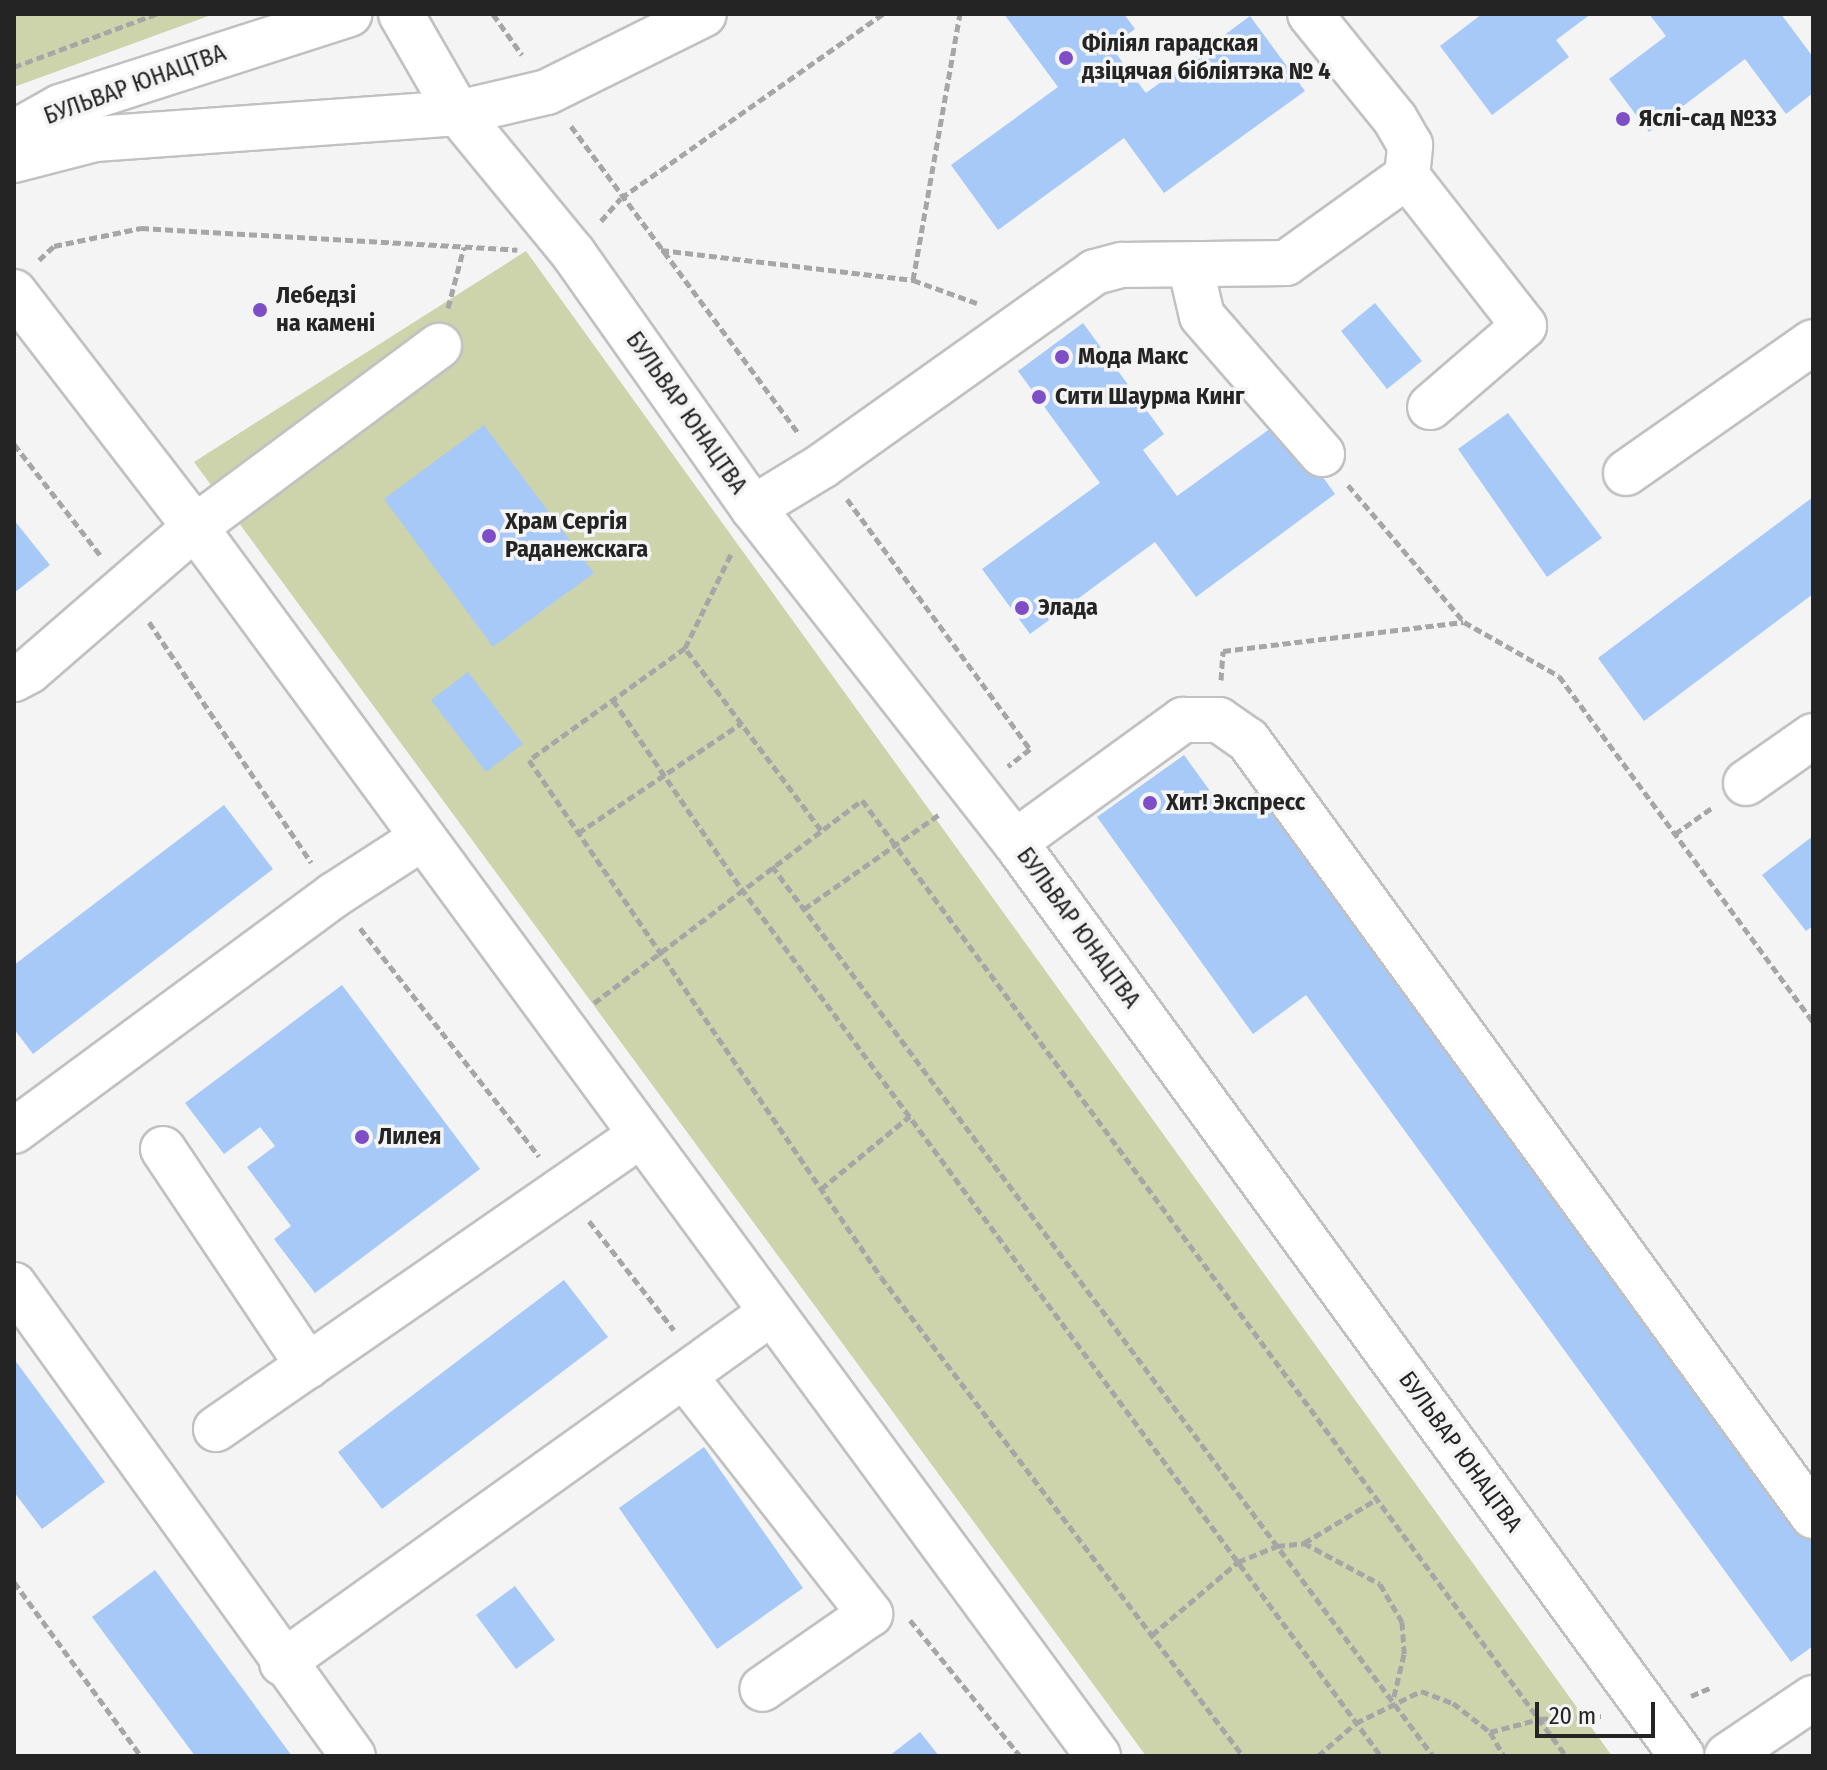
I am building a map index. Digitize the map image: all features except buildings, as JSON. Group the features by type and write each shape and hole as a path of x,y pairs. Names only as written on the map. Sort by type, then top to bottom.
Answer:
{"street":[{"name":"БУЛЬВАР ЮНАЦТВА","path":"14,133 60,107 349,14"},
{"name":"БУЛЬВАР ЮНАЦТВА","path":"401,14 458,113 573,253 753,508 1015,842 1682,1756"},
{"name":"БУЛЬВАР ЮНАЦТВА","path":"14,160 95,139 458,113 547,92 704,14"},
{"path":"1310,14 1395,119 1410,145 1407,176 1524,326 1430,407"},
{"path":"753,508 822,466 1095,272 1122,265 1286,263 1407,176"},
{"path":"1190,265 1202,316 1322,454"},
{"path":"24,278 195,527 1098,1756"},
{"path":"1626,473 1813,342"},
{"path":"14,679 29,671 195,527 439,346"},
{"path":"1015,842 1166,729 1183,720 1219,720 1248,740 1813,1516"},
{"path":"1746,783 1813,736"},
{"path":"14,1131 334,895 422,838"},
{"path":"216,1429 641,1135"},
{"path":"163,1149 308,1366"},
{"path":"14,1285 282,1663 353,1756"},
{"path":"282,1663 771,1313"},
{"path":"693,1371 870,1614 762,1689"},
{"path":"1727,1756 1813,1698"}],"path":[{"path":"14,67 156,14"},
{"path":"493,14 621,198 1030,749 804,909"},
{"path":"24,278 54,246 141,228 573,253 621,198 883,14"},
{"path":"913,280 960,14"},
{"path":"439,346 464,247"},
{"path":"660,250 913,280 1026,321"},
{"path":"14,444 125,587 334,895 564,1189 693,1371"},
{"path":"1322,454 1464,622 1559,676 1813,1022"},
{"path":"753,508 685,648 529,760 656,951 821,1189 1243,1756"},
{"path":"1219,720 1223,651 1464,622"},
{"path":"685,648 821,830"},
{"path":"613,700 741,888 1381,1756"},
{"path":"578,833 742,723"},
{"path":"562,1029 656,951 862,800 1566,1756"},
{"path":"772,866 1433,1756"},
{"path":"821,1189 910,1116"},
{"path":"1152,1635 1238,1562 1277,1546 1304,1543 1377,1499"},
{"path":"1304,1543 1380,1584 1402,1622 1404,1654 1392,1701"},
{"path":"14,1582 141,1756"},
{"path":"901,1609 1020,1756"},
{"path":"1318,1756 1356,1723 1392,1701 1421,1691 1453,1703 1490,1732 1504,1756"}],"green space":[{"path":"14,14 214,14 14,87"},
{"path":"526,251 1612,1756 1146,1756 194,462"}],"place":[{"name":"Філіял гарадская дзіцячая бібліятэка № 4","path":"1066,58"},
{"name":"Яслі-сад №33","path":"1623,119"},
{"name":"Лебедзі на камені","path":"260,310"},
{"name":"Мода Макс","path":"1062,357"},
{"name":"Сити Шаурма Кинг","path":"1039,397"},
{"name":"Храм Сергія Раданежскага","path":"489,536"},
{"name":"Элада","path":"1022,608"},
{"name":"Хит! Экспресс","path":"1150,803"},
{"name":"Лилея","path":"362,1137"}]}
